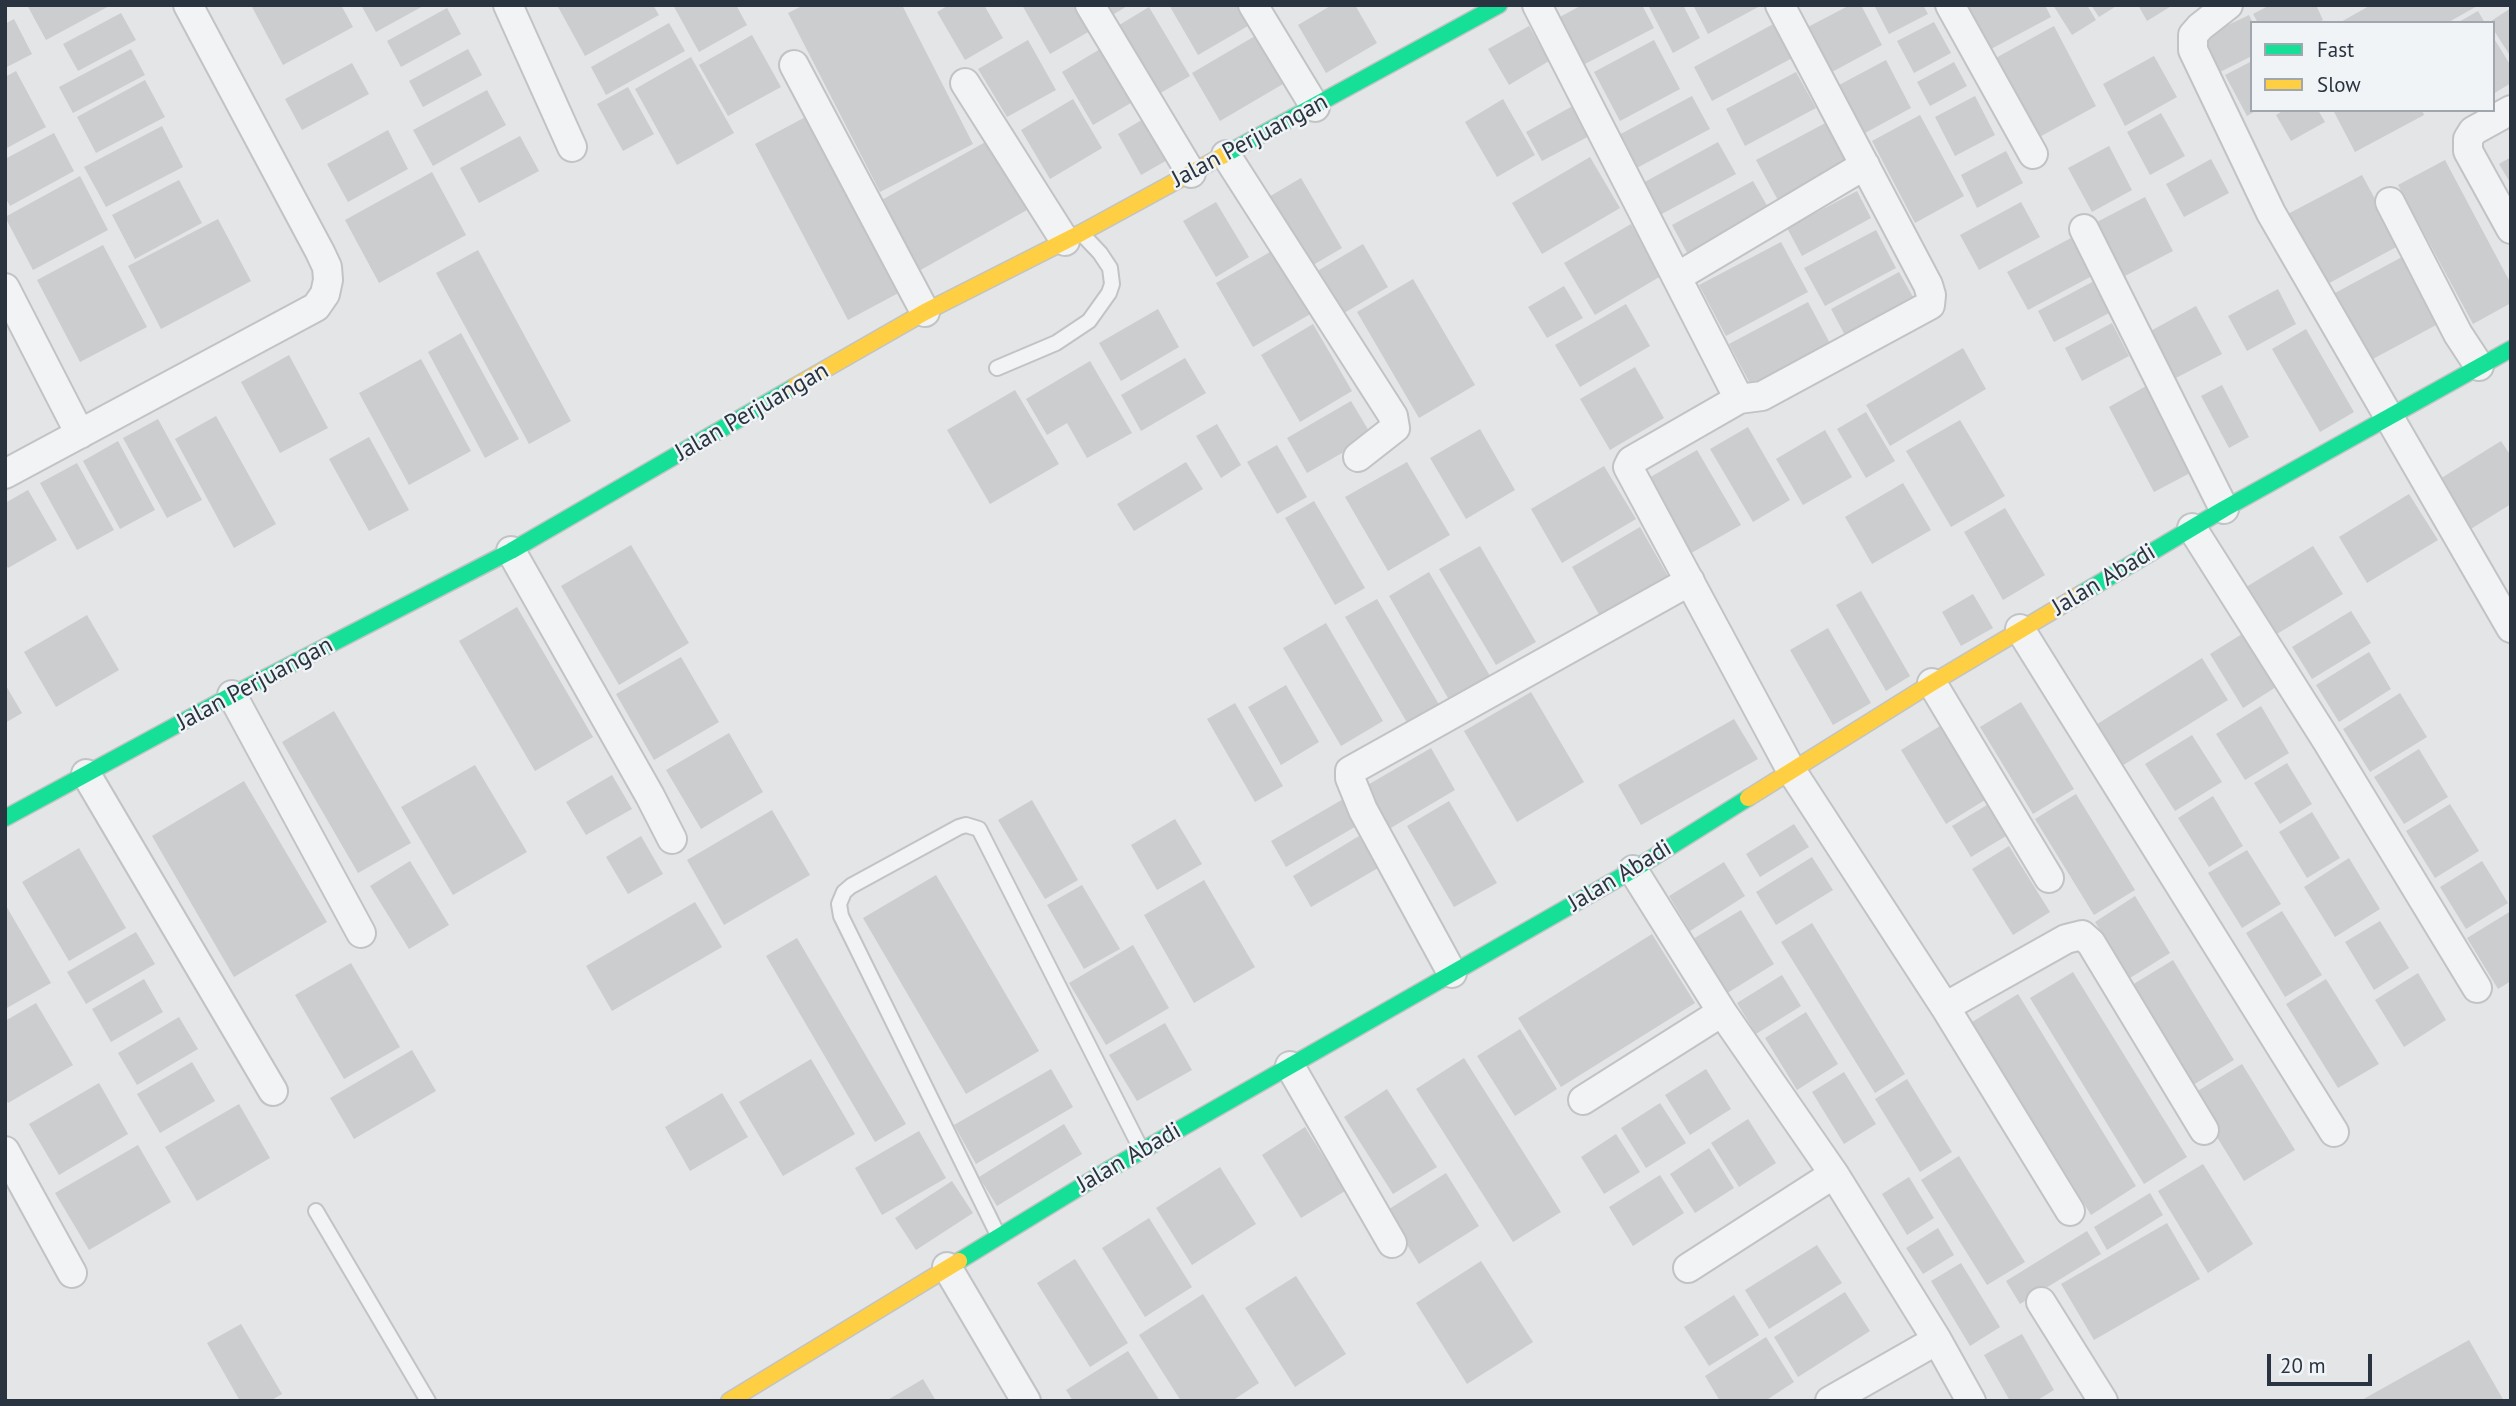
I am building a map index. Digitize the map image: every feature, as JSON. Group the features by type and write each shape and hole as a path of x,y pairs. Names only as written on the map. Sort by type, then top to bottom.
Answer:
{"street":[{"path":"5,474 316,307 325,294 327,267 320,252 188,5"},
{"path":"508,5 572,146"},
{"path":"1090,5 1191,173"},
{"path":"1253,5 1315,107"},
{"name":"Jalan Perjuangan","path":"5,818 232,695 511,551 925,312 1073,237 1315,107 1466,13 1499,5"},
{"path":"1537,5 1739,399"},
{"path":"1780,5 1928,285 1930,305 1762,396 1739,399 1628,463 1629,469 1791,770 1945,1007 2070,1211"},
{"path":"1950,5 2033,154"},
{"path":"2228,5 2193,35 2193,50 2271,213 2511,628"},
{"path":"794,65 925,312"},
{"path":"965,83 1073,237"},
{"path":"2511,110 2473,131 2468,139 2468,151 2511,229"},
{"path":"1226,155 1393,415 1395,428 1358,457"},
{"path":"1677,277 1865,165"},
{"path":"2390,202 2458,334 2479,366"},
{"path":"2084,229 2224,509"},
{"path":"5,288 80,434"},
{"name":"Jalan Abadi","path":"729,1401 998,1235 1142,1150 1633,870 2020,629 2224,509 2510,350"},
{"path":"2192,528 2327,741 2477,988"},
{"path":"511,551 672,839"},
{"path":"1452,972 1363,810 1350,778 1350,771 1690,581"},
{"path":"2020,629 2333,1132"},
{"path":"1932,683 2049,878"},
{"path":"232,695 361,933"},
{"path":"86,774 273,1091"},
{"path":"1633,870 1722,1012 1833,1174 1937,1340 1971,1401"},
{"path":"1945,1007 2066,939 2082,934 2091,943 2204,1130"},
{"path":"1583,1100 1722,1012"},
{"path":"1290,1066 1392,1243"},
{"path":"5,1151 72,1273"},
{"path":"1688,1268 1833,1174"},
{"path":"947,1267 1026,1401"},
{"path":"2041,1302 2103,1401"},
{"path":"1830,1401 1937,1340"}],"lane":[{"path":"997,368 1056,343 1090,321 1109,293 1112,284 1110,268 1100,253 1073,237"},
{"path":"998,1235 841,916 839,904 844,892 851,886 959,827 966,825 979,829 1142,1150"},
{"path":"316,1210 428,1401"}],"building":[{"path":"27,5 111,5 46,40"},
{"path":"251,5 341,5 353,27 283,65"},
{"path":"361,5 425,5 376,32"},
{"path":"557,5 653,5 659,15 585,56"},
{"path":"673,5 736,5 747,25 699,52"},
{"path":"804,5 902,5 973,144 880,192 788,13"},
{"path":"949,5 984,5 1003,38 965,60 937,12"},
{"path":"1022,5 1084,5 1097,27 1050,54"},
{"path":"1095,5 1129,5 1104,20"},
{"path":"1169,5 1243,5 1253,23 1198,55"},
{"path":"1332,5 1355,5 1377,43 1326,73 1298,25"},
{"path":"1582,5 1642,5 1654,28 1583,65 1558,18"},
{"path":"1648,5 1683,5 1700,38 1673,53"},
{"path":"1693,5 1762,5 1708,34"},
{"path":"1850,5 1861,5 1882,45 1832,72 1808,27"},
{"path":"1874,5 1923,5 1928,14 1889,34"},
{"path":"1967,5 2045,5 2051,17 1991,49"},
{"path":"2053,5 2087,5 2096,20 2072,35"},
{"path":"2091,5 2118,5 2099,17"},
{"path":"2138,5 2173,5 2147,21"},
{"path":"2270,5 2316,5 2323,20 2257,21 2253,14"},
{"path":"2371,5 2479,5 2451,21 2343,21"},
{"path":"1149,7 1190,76 1150,99 1111,30"},
{"path":"447,8 461,34 401,67 387,41"},
{"path":"2511,8 2511,53 2509,54 2495,32 2495,21 2491,21"},
{"path":"2478,11 2484,21 2460,21"},
{"path":"121,13 136,40 78,71 63,44"},
{"path":"2249,15 2252,21 2250,57 2218,73 2201,38"},
{"path":"14,19 32,54 5,68 5,24"},
{"path":"1777,22 1796,56 1712,101 1694,67"},
{"path":"1934,22 1951,53 1914,73 1897,41"},
{"path":"669,23 685,51 606,95 591,67"},
{"path":"1529,26 1549,61 1509,85 1488,49"},
{"path":"2054,26 2096,106 2034,140 1992,60"},
{"path":"752,35 781,87 728,116 699,65"},
{"path":"1255,36 1283,84 1220,121 1192,73"},
{"path":"1028,40 1056,90 1007,117 978,69"},
{"path":"1654,40 1680,89 1620,121 1594,72"},
{"path":"2495,40 2511,66 2511,83 2495,93"},
{"path":"1105,46 1136,100 1093,125 1062,72"},
{"path":"131,49 145,75 73,113 59,87"},
{"path":"468,49 482,75 423,107 409,81"},
{"path":"2154,56 2177,97 2125,126 2103,84"},
{"path":"691,57 734,133 677,165 635,89"},
{"path":"1886,60 1911,108 1865,133 1839,85"},
{"path":"1954,62 1967,86 1930,106 1917,82"},
{"path":"2250,62 2250,112 2254,112 2247,116 2225,75"},
{"path":"352,63 369,94 302,130 285,99"},
{"path":"16,71 46,127 5,149 5,77"},
{"path":"1796,72 1816,108 1745,146 1726,109"},
{"path":"145,80 165,117 96,153 77,117"},
{"path":"628,87 654,134 623,151 597,104"},
{"path":"487,90 506,125 433,166 413,130"},
{"path":"1692,96 1710,129 1633,170 1615,137"},
{"path":"1975,96 1995,135 1955,156 1935,117"},
{"path":"1073,99 1102,148 1050,179 1021,130"},
{"path":"1503,99 1535,155 1497,177 1465,122"},
{"path":"1578,103 1595,133 1542,161 1526,132"},
{"path":"2281,112 2319,112 2325,122 2291,141 2276,115"},
{"path":"2334,112 2423,112 2424,115 2355,152"},
{"path":"2161,113 2185,156 2150,175 2127,132"},
{"path":"811,114 904,290 848,320 755,144"},
{"path":"1920,115 1964,196 1915,223 1872,141"},
{"path":"1145,118 1169,159 1141,175 1118,134"},
{"path":"1831,120 1855,164 1780,204 1756,160"},
{"path":"162,126 183,167 106,207 84,167"},
{"path":"388,130 408,169 348,202 327,164"},
{"path":"54,133 74,171 10,206 5,197 5,159"},
{"path":"520,136 539,171 479,203 460,168"},
{"path":"989,140 1027,210 910,276 871,206"},
{"path":"1718,142 1736,174 1658,216 1641,184"},
{"path":"2109,146 2132,190 2092,212 2068,168"},
{"path":"2006,151 2023,183 1977,208 1961,175"},
{"path":"1590,157 1620,208 1542,254 1512,203"},
{"path":"2511,157 2511,184 2499,164"},
{"path":"2211,159 2229,193 2184,217 2166,184"},
{"path":"2445,160 2511,284 2511,303 2473,324 2398,185"},
{"path":"432,172 466,235 379,283 345,220"},
{"path":"2362,175 2400,245 2322,287 2284,216"},
{"path":"80,176 108,230 33,270 5,217"},
{"path":"1301,178 1342,248 1308,268 1267,198"},
{"path":"179,180 202,223 135,259 112,215"},
{"path":"1753,181 1773,216 1691,260 1672,225"},
{"path":"1857,191 1871,218 1802,256 1787,228"},
{"path":"2145,197 2173,251 2123,277 2095,223"},
{"path":"1216,202 1249,257 1216,277 1183,221"},
{"path":"2021,202 2040,237 1979,270 1960,235"},
{"path":"218,219 251,281 161,329 128,266"},
{"path":"1631,224 1661,276 1595,315 1564,263"},
{"path":"1876,230 1896,268 1825,306 1804,268"},
{"path":"2071,238 2092,276 2028,310 2007,272"},
{"path":"1781,242 1808,292 1726,336 1699,285"},
{"path":"1363,244 1388,287 1339,316 1314,273"},
{"path":"103,245 147,327 80,362 37,280"},
{"path":"1277,248 1314,312 1253,347 1216,283"},
{"path":"478,250 571,421 529,444 436,273"},
{"path":"2402,257 2438,324 2371,360 2335,293"},
{"path":"1899,272 1916,302 1847,339 1831,309"},
{"path":"1413,279 1475,385 1419,418 1357,312"},
{"path":"2094,281 2111,312 2054,342 2038,311"},
{"path":"1564,286 1583,318 1547,338 1528,307"},
{"path":"2278,289 2296,324 2247,351 2228,316"},
{"path":"1808,302 1832,347 1753,389 1729,344"},
{"path":"1626,304 1650,346 1580,387 1555,345"},
{"path":"2196,306 2222,354 2172,380 2147,333"},
{"path":"1158,309 1179,347 1121,381 1099,343"},
{"path":"2112,323 2129,356 2082,381 2065,348"},
{"path":"1313,324 1352,391 1300,422 1261,355"},
{"path":"2306,329 2354,412 2320,432 2272,349"},
{"path":"461,333 519,439 485,458 428,352"},
{"path":"1963,348 1986,389 1890,446 1866,405"},
{"path":"289,355 328,428 280,453 241,382"},
{"path":"1185,358 1206,393 1141,431 1121,395"},
{"path":"421,359 471,451 409,485 359,393"},
{"path":"1090,361 1132,433 1087,458 1067,423 1047,435 1026,399"},
{"path":"1635,367 1664,418 1610,450 1580,399"},
{"path":"2222,385 2249,437 2229,448 2201,396"},
{"path":"2146,386 2192,472 2154,492 2109,407"},
{"path":"1015,390 1059,464 990,504 947,430"},
{"path":"1351,401 1372,436 1307,473 1287,438"},
{"path":"1866,412 1895,461 1866,478 1837,429"},
{"path":"216,416 276,524 234,548 175,439"},
{"path":"158,419 202,500 167,518 123,438"},
{"path":"1960,420 2005,496 1951,527 1906,451"},
{"path":"1217,424 1241,465 1221,478 1196,436"},
{"path":"1748,427 1790,500 1753,522 1710,449"},
{"path":"1480,429 1515,490 1466,519 1430,458"},
{"path":"1825,430 1852,477 1803,505 1776,459"},
{"path":"369,437 409,510 369,531 329,459"},
{"path":"118,441 155,510 120,529 83,461"},
{"path":"2501,441 2511,456 2511,504 2466,532 2435,482"},
{"path":"1277,445 1307,497 1277,514 1247,462"},
{"path":"1697,450 1741,525 1686,556 1642,482"},
{"path":"1186,462 1203,489 1134,531 1117,504"},
{"path":"1407,462 1450,535 1388,571 1345,497"},
{"path":"77,463 114,530 77,550 40,483"},
{"path":"1604,466 1636,519 1562,563 1531,509"},
{"path":"1903,483 1931,530 1872,564 1845,517"},
{"path":"28,490 57,540 8,568 5,564 5,503"},
{"path":"2409,494 2438,540 2367,583 2339,537"},
{"path":"1314,501 1365,588 1335,605 1285,518"},
{"path":"2005,508 2045,575 2003,600 1964,532"},
{"path":"1640,527 1668,576 1600,616 1572,567"},
{"path":"631,545 689,643 619,685 561,586"},
{"path":"1480,546 1536,642 1496,665 1439,569"},
{"path":"2313,546 2343,594 2267,640 2238,592"},
{"path":"1429,572 1493,681 1452,705 1389,596"},
{"path":"1861,591 1910,676 1886,691 1836,605"},
{"path":"1973,594 1993,628 1961,646 1942,612"},
{"path":"1377,599 1444,713 1412,731 1345,617"},
{"path":"517,607 593,737 535,771 459,641"},
{"path":"2351,611 2371,643 2312,679 2292,647"},
{"path":"87,615 119,670 56,707 24,652"},
{"path":"1326,623 1383,721 1341,746 1283,648"},
{"path":"1828,628 1871,703 1833,725 1790,650"},
{"path":"2242,634 2276,687 2243,708 2210,654"},
{"path":"2369,652 2391,689 2339,722 2316,685"},
{"path":"681,657 719,722 654,760 616,694"},
{"path":"2202,658 2228,700 2117,769 2091,728"},
{"path":"5,684 22,713 5,723"},
{"path":"1286,685 1319,742 1281,765 1248,707"},
{"path":"1531,692 1584,782 1517,822 1464,731"},
{"path":"2400,693 2427,737 2370,772 2343,729"},
{"path":"2021,702 2074,789 2033,814 1980,727"},
{"path":"1235,703 1283,786 1255,802 1207,719"},
{"path":"2261,706 2289,753 2245,780 2216,734"},
{"path":"334,711 411,843 358,873 282,742"},
{"path":"1734,719 1758,759 1641,825 1618,785"},
{"path":"1940,726 1985,800 1946,824 1901,750"},
{"path":"729,733 763,792 701,829 666,770"},
{"path":"2192,735 2222,782 2175,811 2145,764"},
{"path":"1431,748 1455,790 1384,832 1359,790"},
{"path":"2419,749 2448,797 2404,824 2374,777"},
{"path":"2287,763 2312,804 2280,824 2254,783"},
{"path":"475,765 527,852 453,895 401,807"},
{"path":"612,775 632,809 586,835 566,802"},
{"path":"244,781 327,922 234,977 152,836"},
{"path":"2076,794 2135,890 2094,915 2035,819"},
{"path":"2213,796 2243,846 2209,867 2178,818"},
{"path":"1345,798 1360,824 1286,867 1271,841"},
{"path":"1032,800 1078,880 1045,899 998,820"},
{"path":"1449,801 1497,883 1454,907 1407,826"},
{"path":"2450,804 2479,851 2435,878 2406,831"},
{"path":"1987,805 2006,836 1971,857 1952,826"},
{"path":"772,810 810,875 724,925 687,860"},
{"path":"2312,812 2340,858 2307,878 2279,832"},
{"path":"1175,819 1202,864 1157,890 1131,845"},
{"path":"1794,824 1809,847 1760,877 1746,854"},
{"path":"641,836 663,874 628,894 606,857"},
{"path":"1359,836 1378,868 1311,907 1293,876"},
{"path":"2009,846 2050,912 2013,935 1972,869"},
{"path":"79,848 126,928 69,961 22,882"},
{"path":"2247,850 2281,904 2242,928 2208,873"},
{"path":"1812,857 1833,890 1776,925 1756,892"},
{"path":"2349,858 2380,909 2335,937 2304,887"},
{"path":"410,861 449,925 409,949 370,886"},
{"path":"2482,861 2508,903 2466,929 2440,887"},
{"path":"1724,862 1745,896 1690,931 1669,896"},
{"path":"936,875 1039,1051 966,1094 863,918"},
{"path":"1204,880 1255,967 1194,1003 1144,915"},
{"path":"1082,885 1120,949 1084,969 1047,905"},
{"path":"2135,896 2170,953 2130,978 2095,922"},
{"path":"695,902 722,947 612,1011 586,966"},
{"path":"5,904 51,983 5,1009"},
{"path":"1741,910 1774,964 1721,997 1688,942"},
{"path":"2282,911 2322,975 2285,997 2246,933"},
{"path":"2511,911 2511,981 2498,989 2467,938"},
{"path":"2380,921 2409,968 2374,990 2345,942"},
{"path":"1812,923 1905,1074 1875,1093 1781,942"},
{"path":"136,932 155,964 86,1004 67,972"},
{"path":"1652,934 1695,1003 1561,1087 1518,1018"},
{"path":"797,938 906,1124 875,1142 766,956"},
{"path":"1133,945 1169,1008 1106,1045 1069,983"},
{"path":"2173,960 2234,1060 2193,1085 2132,985"},
{"path":"351,963 400,1047 344,1079 295,995"},
{"path":"2073,972 2187,1157 2144,1184 2030,998"},
{"path":"2418,973 2446,1020 2404,1047 2375,1000"},
{"path":"1782,975 1801,1006 1756,1034 1737,1003"},
{"path":"144,979 163,1012 111,1042 92,1009"},
{"path":"2326,979 2379,1064 2338,1088 2286,1004"},
{"path":"2018,994 2136,1186 2091,1215 1972,1022"},
{"path":"36,1003 73,1065 8,1103 5,1098 5,1021"},
{"path":"1806,1012 1838,1064 1797,1090 1765,1038"},
{"path":"179,1017 198,1049 137,1085 118,1053"},
{"path":"1165,1023 1192,1070 1137,1101 1109,1055"},
{"path":"1520,1029 1557,1089 1515,1116 1477,1056"},
{"path":"412,1050 436,1091 354,1139 330,1098"},
{"path":"1464,1058 1561,1212 1513,1242 1416,1089"},
{"path":"811,1059 855,1134 783,1176 739,1102"},
{"path":"192,1062 215,1101 160,1133 137,1094"},
{"path":"2242,1064 2295,1150 2244,1181 2191,1095"},
{"path":"1051,1069 1073,1107 976,1164 954,1125"},
{"path":"1706,1069 1731,1109 1690,1135 1665,1095"},
{"path":"1844,1072 1876,1124 1844,1144 1812,1092"},
{"path":"1907,1079 1952,1152 1920,1172 1875,1099"},
{"path":"99,1083 128,1134 59,1175 29,1124"},
{"path":"1387,1089 1437,1167 1393,1194 1344,1117"},
{"path":"722,1093 748,1137 690,1171 665,1127"},
{"path":"1660,1103 1686,1143 1646,1168 1621,1128"},
{"path":"239,1104 270,1158 197,1201 165,1147"},
{"path":"1748,1119 1776,1163 1739,1187 1711,1143"},
{"path":"1064,1124 1082,1154 997,1206 979,1177"},
{"path":"1305,1127 1345,1191 1301,1218 1262,1155"},
{"path":"919,1131 946,1178 882,1215 855,1168"},
{"path":"1616,1134 1640,1172 1604,1194 1581,1157"},
{"path":"138,1145 171,1202 89,1250 55,1193"},
{"path":"1709,1148 1734,1188 1695,1213 1670,1174"},
{"path":"1959,1156 2025,1262 1987,1285 1921,1180"},
{"path":"2203,1164 2253,1244 2208,1273 2158,1191"},
{"path":"1220,1167 1256,1224 1192,1265 1156,1208"},
{"path":"1446,1173 1479,1226 1419,1264 1386,1211"},
{"path":"1660,1175 1684,1213 1633,1246 1609,1207"},
{"path":"1909,1177 1934,1218 1907,1235 1882,1194"},
{"path":"952,1181 973,1213 916,1250 895,1218"},
{"path":"2150,1193 2163,1215 2107,1250 2094,1227"},
{"path":"1149,1218 1192,1287 1145,1317 1102,1248"},
{"path":"2167,1223 2200,1279 2094,1340 2061,1284"},
{"path":"1938,1228 1954,1255 1923,1274 1906,1248"},
{"path":"2087,1231 2101,1254 2020,1304 2006,1281"},
{"path":"1817,1245 1842,1283 1769,1329 1745,1290"},
{"path":"1075,1259 1128,1343 1090,1367 1037,1283"},
{"path":"1481,1261 1533,1342 1467,1384 1416,1303"},
{"path":"1961,1263 2000,1327 1970,1346 1931,1281"},
{"path":"1296,1276 1346,1354 1295,1387 1245,1308"},
{"path":"1845,1292 1870,1331 1798,1377 1774,1337"},
{"path":"1203,1294 1259,1383 1232,1401 1181,1401 1139,1335"},
{"path":"1734,1295 1759,1335 1709,1366 1684,1327"},
{"path":"241,1324 282,1394 270,1401 240,1401 207,1343"},
{"path":"2022,1334 2054,1390 2036,1401 2010,1401 1984,1355"},
{"path":"1766,1337 1794,1382 1765,1401 1720,1401 1705,1376"},
{"path":"2469,1340 2504,1401 2360,1401"},
{"path":"1128,1351 1160,1401 1073,1401 1066,1390"},
{"path":"923,1379 936,1401 886,1401"}],"traffic: fast":[{"path":"1224,155 1499,5"},
{"path":"2081,594 2224,509 2511,349"},
{"path":"5,818 232,695 511,551 794,387"},
{"path":"959,1261 1108,1170 1633,870 1748,798"}],"traffic: slow":[{"path":"794,387 925,312 1081,233 1224,155"},
{"path":"1748,798 2081,594"},
{"path":"729,1401 959,1261"}]}
